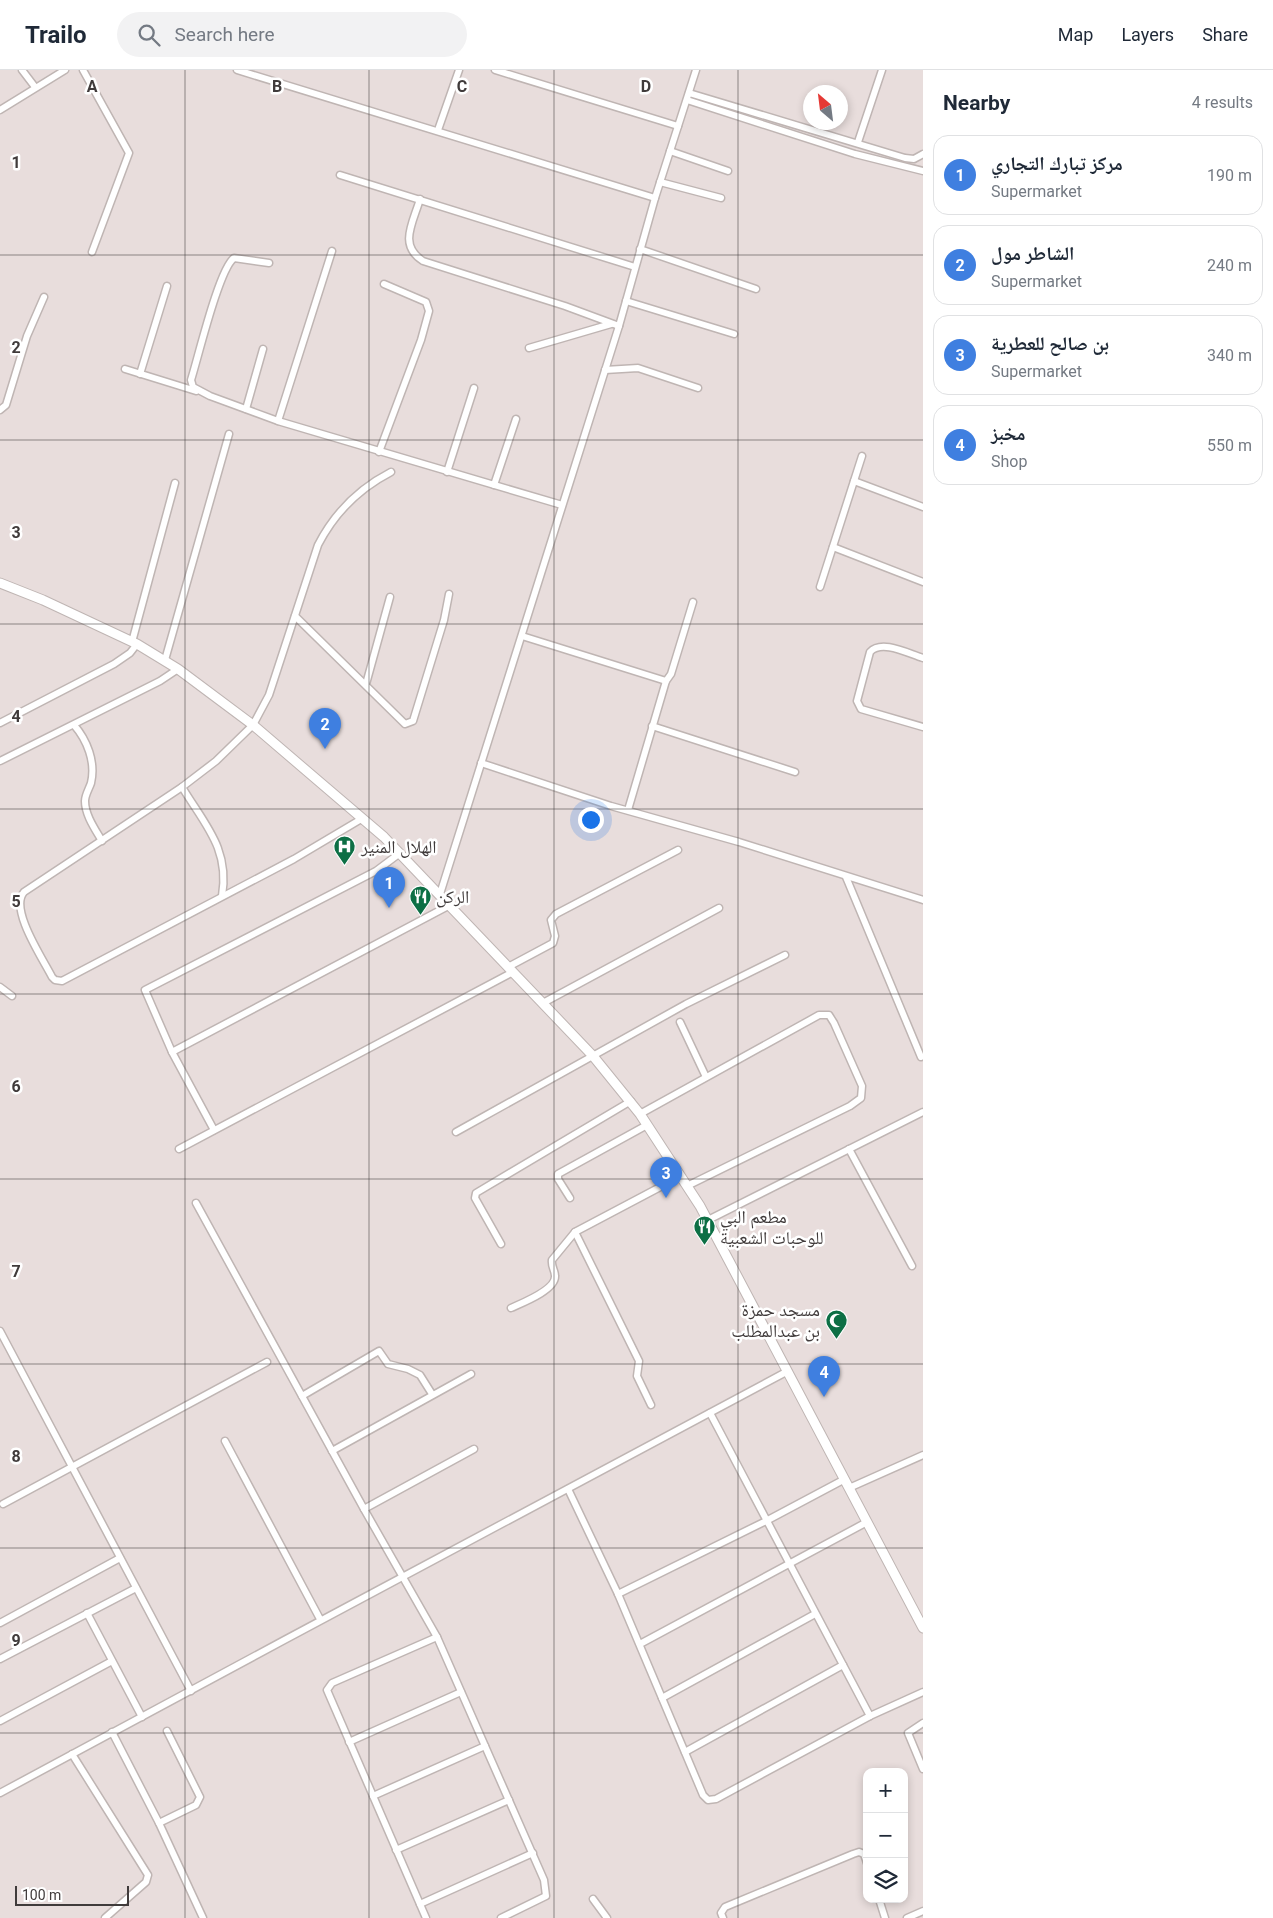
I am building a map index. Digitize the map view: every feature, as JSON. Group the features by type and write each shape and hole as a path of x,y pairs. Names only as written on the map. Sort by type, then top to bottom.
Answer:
{"main road":[{"path":"0,583 42,600 134,643 165,660 253,725 363,818 400,853 593,1056 631,1101 708,1220 923,1628"}],"street":[{"path":"22,70 35,88"},
{"path":"0,110 64,70"},
{"path":"83,70 129,153 92,252"},
{"path":"237,70 655,198"},
{"path":"438,130 459,70"},
{"path":"495,70 678,126"},
{"path":"440,894 605,370 615,325 626,301 655,198 696,70"},
{"path":"858,142 882,70"},
{"path":"688,96 858,142 905,158 914,159 923,154"},
{"path":"688,96 855,154 923,171"},
{"path":"670,151 728,171"},
{"path":"340,176 420,199 635,267"},
{"path":"660,182 721,198"},
{"path":"420,199 408,240 410,249 416,256 469,277 565,306 615,325"},
{"path":"640,249 756,288"},
{"path":"278,421 332,250"},
{"path":"200,392 193,387 191,380 226,268 234,258 269,263"},
{"path":"379,452 422,340 430,311 426,302 384,284"},
{"path":"140,374 167,286"},
{"path":"0,410 6,405 27,336 44,297"},
{"path":"626,301 734,334"},
{"path":"529,348 615,325"},
{"path":"246,409 263,349"},
{"path":"605,370 638,368 698,388"},
{"path":"125,370 200,392 278,421 562,505"},
{"path":"446,472 474,388"},
{"path":"494,485 516,418"},
{"path":"165,660 229,434"},
{"path":"820,587 862,456"},
{"path":"363,818 294,859 70,978 55,980 24,922 20,898 24,892 182,787 216,761 253,725 269,696 318,545 327,528 355,495 391,472"},
{"path":"854,481 923,507"},
{"path":"0,723 114,664 130,653 176,483"},
{"path":"833,547 923,582"},
{"path":"295,616 405,724 413,721 444,620 449,594"},
{"path":"366,684 390,597"},
{"path":"628,810 666,680 671,674 692,602"},
{"path":"522,636 666,680"},
{"path":"923,658 884,646 875,648 870,652 857,701 861,709 923,727"},
{"path":"0,761 74,725 178,669"},
{"path":"74,725 90,755 92,774 86,806 90,820 102,841"},
{"path":"652,726 795,772"},
{"path":"482,764 923,900"},
{"path":"182,787 220,849 225,878 222,896"},
{"path":"179,1149 511,970 553,943 555,936 551,920 556,914 678,850"},
{"path":"214,1130 172,1052 145,990 376,870 400,853"},
{"path":"846,877 921,1058"},
{"path":"172,1052 450,905"},
{"path":"543,1004 719,908"},
{"path":"456,1132 686,1004 785,955"},
{"path":"0,987 12,996"},
{"path":"640,1114 819,1015 829,1015 862,1086 861,1098 850,1106 687,1186"},
{"path":"680,1022 706,1076"},
{"path":"501,1244 475,1198 476,1193 631,1101"},
{"path":"708,1220 923,1112"},
{"path":"570,1198 558,1179 558,1174 647,1125"},
{"path":"849,1149 912,1266"},
{"path":"511,1308 537,1296 554,1283 555,1276 552,1260 575,1232 681,1176"},
{"path":"196,1203 364,1509 437,1637 547,1887 546,1896 501,1918"},
{"path":"575,1232 639,1361 636,1376 651,1405"},
{"path":"0,1331 192,1691"},
{"path":"302,1396 379,1351 388,1364 408,1369 420,1375 432,1394"},
{"path":"3,1504 267,1362"},
{"path":"0,1793 192,1691 320,1619 788,1371"},
{"path":"332,1451 471,1374"},
{"path":"710,1413 870,1716"},
{"path":"225,1441 320,1619"},
{"path":"364,1509 474,1449"},
{"path":"618,1594 847,1484 923,1455"},
{"path":"568,1489 618,1594 703,1795 708,1800 716,1799 870,1716 923,1692"},
{"path":"640,1644 867,1522"},
{"path":"0,1623 120,1558"},
{"path":"0,1659 136,1588"},
{"path":"87,1613 142,1717"},
{"path":"662,1698 815,1614"},
{"path":"426,1918 328,1694 329,1686 437,1637"},
{"path":"0,1721 112,1661"},
{"path":"685,1752 843,1665"},
{"path":"349,1742 461,1692"},
{"path":"923,1724 908,1733 923,1769"},
{"path":"159,1824 196,1805 200,1797 167,1731"},
{"path":"112,1732 159,1824 203,1918"},
{"path":"373,1796 485,1746"},
{"path":"72,1754 148,1875 146,1882 106,1918"},
{"path":"396,1850 509,1800"},
{"path":"723,1918 721,1913 725,1907 853,1854 859,1852 864,1854 865,1858"},
{"path":"420,1904 532,1853"},
{"path":"593,1899 607,1918"},
{"path":"880,1903 885,1918"},
{"path":"906,1918 923,1911"}],"place":[{"name":"الشاطر مول","path":"325,749"},
{"name":"الهلال المنير","path":"345,866"},
{"name":"مركز تبارك التجاري","path":"389,908"},
{"name":"الركن","path":"420,916"},
{"name":"بن صالح للعطرية","path":"666,1198"},
{"name":"مطعم البي للوحبات الشعبية","path":"704,1246"},
{"name":"مسجد حمزة بن عبدالمطلب","path":"836,1339"},
{"name":"مخبز","path":"824,1397"}]}
